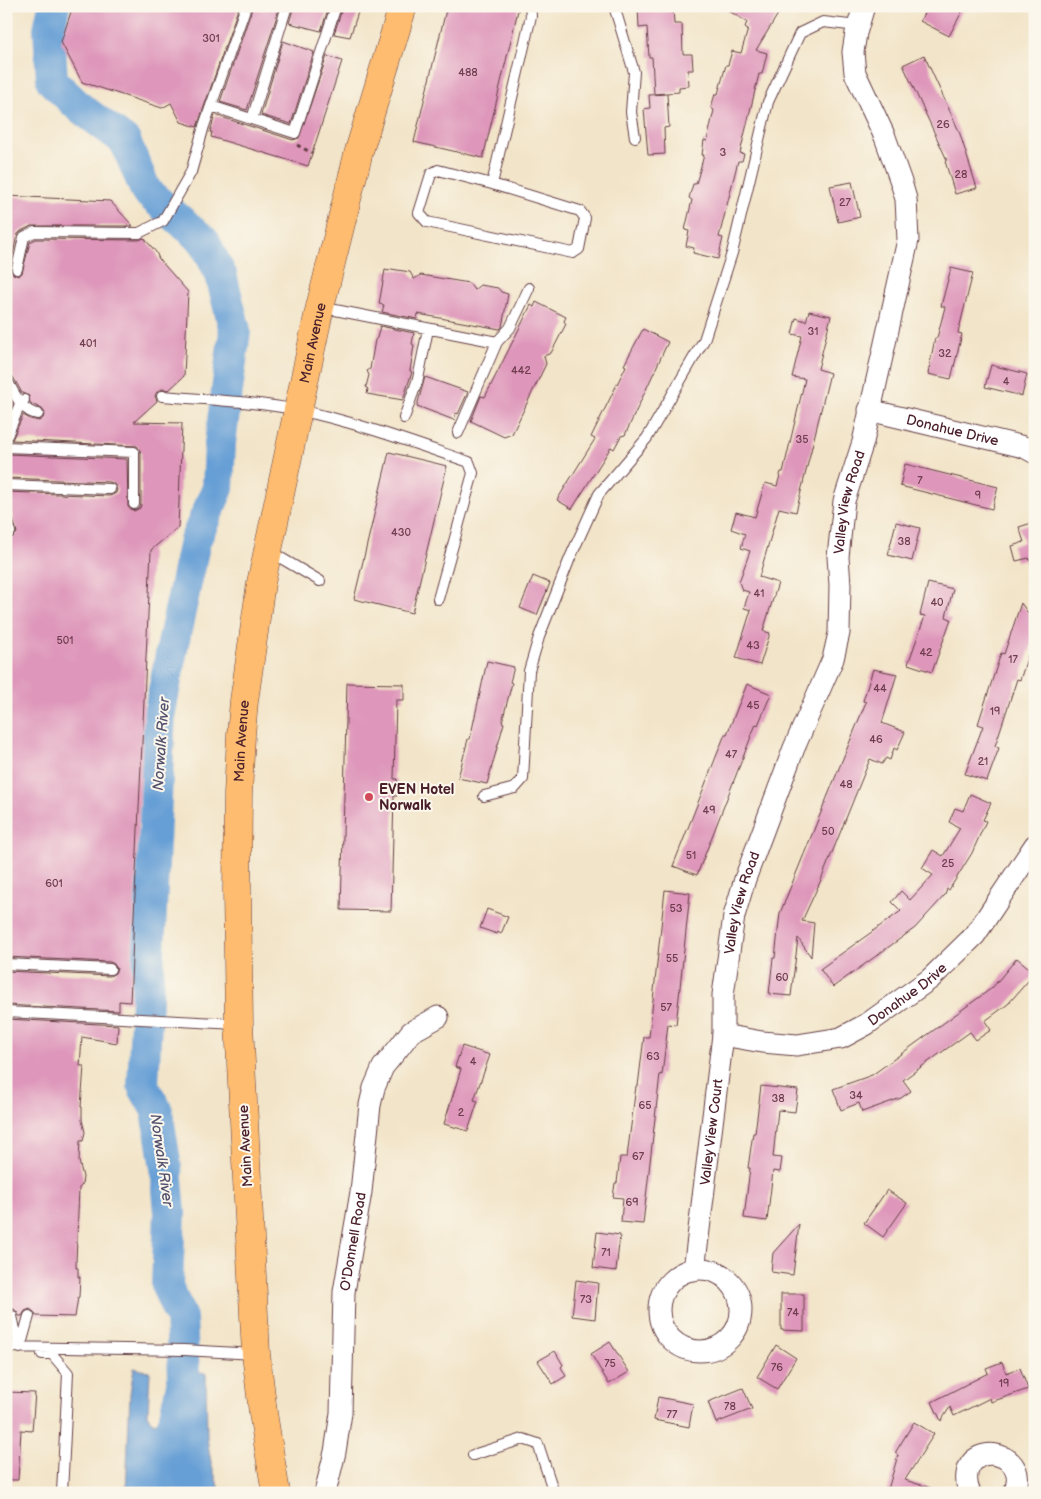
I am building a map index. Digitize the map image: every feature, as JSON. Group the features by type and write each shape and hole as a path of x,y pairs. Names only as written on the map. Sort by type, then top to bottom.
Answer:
{"main road":[{"name":"Main Avenue","path":"276,1493 256,1354 239,1024 237,891 241,743 251,652 268,550 320,307 357,160 403,6"}],"street":[{"name":"Valley View Road","path":"723,995 734,916 745,879 794,748 833,659 840,624 838,557 844,501 863,442 908,240 906,199 885,137 855,73 853,52 861,16"},
{"name":"Donahue Drive","path":"869,410 1024,447 1035,453"},
{"name":"Donahue Drive","path":"723,1035 762,1042 798,1045 841,1038 867,1024 930,979 975,935 1035,845"},
{"name":"Valley View Court","path":"694,1270 723,1035 723,995"},
{"name":"O'Donnell Road","path":"325,1493 335,1452 341,1414 344,1292 361,1192 370,1105 374,1088 383,1067 411,1032 438,1017"},
{"path":"970,1493 966,1479 968,1470 972,1463 982,1456 991,1454 1000,1455 1008,1459 1014,1466 1018,1474 1018,1483 1014,1493"}],"lane":[{"path":"17,268 24,237 34,232 139,233 162,221 191,172 204,126 246,6"},
{"path":"252,119 287,6"},
{"path":"211,106 295,133 336,6"},
{"path":"492,184 531,16 530,6"},
{"path":"614,6 634,72 631,112 635,137"},
{"path":"484,796 515,788 523,779 529,671 539,637 570,558 599,494 647,438 704,340 732,253 768,102 800,33 823,22 861,16"},
{"path":"438,170 492,184 580,211 585,218 579,249 573,253 427,222 419,213 431,174 438,170"},
{"path":"458,433 497,342 510,328 528,288"},
{"path":"320,307 497,342"},
{"path":"404,418 418,378 428,329"},
{"path":"6,378 32,413 38,414"},
{"path":"162,396 258,404 298,410 364,427 469,462 473,472 438,599"},
{"path":"6,438 23,402"},
{"path":"6,447 134,452 134,504"},
{"path":"6,485 110,489"},
{"path":"6,517 10,532"},
{"path":"268,550 320,581"},
{"path":"6,964 110,968"},
{"path":"6,1012 239,1024"},
{"path":"12,1316 20,1348"},
{"path":"20,1348 29,1316"},
{"path":"6,1347 184,1350 256,1354"},
{"path":"6,1353 52,1354 68,1373 62,1493"},
{"path":"473,1455 523,1439 538,1444 554,1493"}],"water":[{"path":"134,1368 150,1372 148,1414 150,1420 155,1423 160,1419 176,1369 206,1373 207,1438 211,1462 220,1493 126,1493 130,1393"}],"building":[{"path":"73,6 239,6 197,127 181,122 171,103 162,108 82,82 61,42"},
{"path":"253,6 280,6 247,110 220,102"},
{"path":"294,6 329,6 321,31 289,23"},
{"path":"343,6 360,6 350,37 334,34"},
{"path":"447,6 519,6 483,158 414,142"},
{"path":"638,6 663,6 663,10 673,9 674,24 682,24 683,54 692,54 693,70 688,70 689,86 679,87 679,92 654,94 652,57 649,57 647,27 639,28"},
{"path":"721,6 783,6 756,50 767,53 762,74 759,74 740,153 744,154 742,161 738,161 719,237 723,238 718,259 693,253 694,248 686,246 689,231 685,230 692,200 689,198 693,184 696,184 704,155 702,155 704,140 707,141 714,110 711,108 715,94 718,94 732,51 741,53 748,29 745,27 747,22"},
{"path":"928,6 965,6 949,36 920,21"},
{"path":"283,41 314,52 291,124 261,115"},
{"path":"924,55 959,131 977,188 955,194 945,161 947,160 903,65"},
{"path":"327,56 342,61 308,166 211,137 212,132 210,132 215,115 293,140 299,138"},
{"path":"667,94 669,127 664,128 665,154 648,155 644,109 650,108 649,95"},
{"path":"852,182 860,217 838,222 830,186"},
{"path":"6,196 110,201 133,226 31,226 17,235 10,268 13,274 19,276 22,273 30,242 36,239 139,240 144,238 156,252 159,259 188,292 184,376 169,390 162,389 157,392 155,396 157,401 134,422 182,423 178,527 151,550 130,1002 119,1001 119,1011 6,1005 6,971 110,976 117,969 110,962 6,957 6,538 12,538 17,533 12,515 6,510 6,492 110,496 116,493 117,489 110,482 6,478 6,454 127,459 128,507 134,511 140,508 141,504 141,452 137,446 12,440 23,415 39,421 45,413 42,409 30,403 29,396 22,393 12,375 6,372"},
{"path":"951,268 973,273 958,333 962,334 951,379 928,374 935,338 937,338 945,307 941,306"},
{"path":"391,269 410,272 414,279 421,275 469,283 474,290 480,285 498,288 501,292 508,294 502,327 500,329 418,314 417,319 382,312 384,305 379,304 385,270 389,271"},
{"path":"536,302 566,317 564,321 566,324 551,353 544,356 546,364 512,434 504,437 471,421 481,396 485,397 531,305 534,307"},
{"path":"809,311 831,316 818,369 830,373 796,512 779,508 759,577 778,583 763,631 770,633 760,665 736,658 751,610 744,608 749,592 742,590 739,582 750,551 741,548 745,534 731,529 736,512 755,517 765,483 777,486 781,472 783,472 805,379 792,377 802,336 792,334 796,318 806,321"},
{"path":"380,326 414,333 410,371 412,372 403,400 367,394 368,389 366,387 369,375 367,371 370,369 375,340"},
{"path":"643,329 668,342 625,435 621,436 614,449 611,447 572,509 557,500 595,439 591,437 626,366 624,365"},
{"path":"991,365 1027,374 1022,396 985,387"},
{"path":"425,377 468,392 454,420 417,406"},
{"path":"6,394 13,404 6,419"},
{"path":"389,452 447,466 412,613 354,599"},
{"path":"905,464 998,487 992,509 900,486"},
{"path":"896,522 920,528 912,561 888,555"},
{"path":"1035,522 1035,566 1032,567 1029,558 1016,561 1012,546 1024,542 1019,527"},
{"path":"533,576 550,583 537,615 520,608"},
{"path":"928,583 953,589 946,617 951,619 932,672 908,664 925,616 920,615"},
{"path":"1021,603 1035,623 1035,634 1020,680 1017,679 995,746 999,748 987,781 965,774 983,726 978,724 1001,653 1004,654"},
{"path":"487,661 514,667 502,722 504,723 487,784 458,778 468,739 470,739"},
{"path":"873,669 897,674 882,723 905,732 897,750 894,748 890,760 886,758 882,764 870,759 821,880 802,921 814,923 811,957 798,938 791,996 769,994 780,913 866,702 863,701"},
{"name":"EVEN Hotel Norwalk","path":"347,683 404,684 404,700 396,700 394,779 397,779 397,796 394,796 391,911 341,910"},
{"path":"747,684 771,694 758,725 756,724 697,875 673,866 725,734 727,734"},
{"path":"970,794 991,803 983,820 986,821 972,853 949,890 947,889 945,895 915,928 833,987 820,969 901,911 892,902 901,891 910,900 933,875 922,868 933,850 943,856 960,828 949,822 955,808 963,811"},
{"path":"665,890 690,893 676,1025 668,1024 662,1075 660,1074 643,1224 621,1222 623,1198 613,1197 615,1183 617,1183 620,1157 627,1157 644,1037 649,1037"},
{"path":"487,909 508,917 501,934 480,928"},
{"path":"1017,958 1035,973 1008,1004 985,1021 991,1030 976,1040 970,1032 903,1080 911,1091 901,1098 862,1112 859,1103 841,1110 833,1089 872,1075 992,988"},
{"path":"6,1019 118,1025 117,1043 82,1037 80,1066 84,1066 81,1107 85,1132 83,1141 80,1141 79,1161 83,1177 82,1185 79,1188 76,1268 78,1268 78,1277 80,1277 75,1317 36,1316 30,1309 25,1311 22,1316 19,1316 14,1309 10,1309 6,1313"},
{"path":"462,1046 490,1055 474,1100 478,1101 468,1131 444,1124 461,1069 455,1067"},
{"path":"761,1086 798,1090 795,1112 778,1110 773,1157 782,1158 780,1172 773,1171 767,1221 744,1218 750,1168 748,1168"},
{"path":"887,1190 907,1203 883,1237 864,1223"},
{"path":"799,1224 793,1275 771,1272 773,1253"},
{"path":"597,1232 620,1235 616,1271 593,1268"},
{"path":"576,1280 598,1283 595,1319 572,1316"},
{"path":"781,1294 804,1294 804,1331 781,1330"},
{"path":"610,1342 629,1372 609,1384 591,1354"},
{"path":"776,1345 796,1358 777,1389 757,1377"},
{"path":"555,1351 563,1365 561,1367 566,1376 553,1384 538,1361"},
{"path":"1002,1362 1006,1373 1020,1368 1028,1389 991,1402 990,1398 954,1416 950,1407 941,1421 932,1402 988,1373 986,1368"},
{"path":"743,1388 752,1409 716,1423 708,1402"},
{"path":"6,1392 35,1393 32,1431 21,1430 18,1480 6,1480"},
{"path":"658,1397 693,1404 689,1427 654,1420"},
{"path":"914,1422 934,1434 905,1480 934,1489 933,1493 887,1493 898,1455 895,1453"}],"waterway":[{"name":"Norwalk River","path":"54,6 49,29 52,81 79,107 125,141 146,191 204,241 221,275 235,331 220,443 218,488 195,541 160,711 143,1086 157,1111 166,1168 170,1212 167,1286 181,1318 184,1376 171,1434 175,1493"}],"place":[{"name":"EVEN Hotel Norwalk","path":"369,797"}]}
